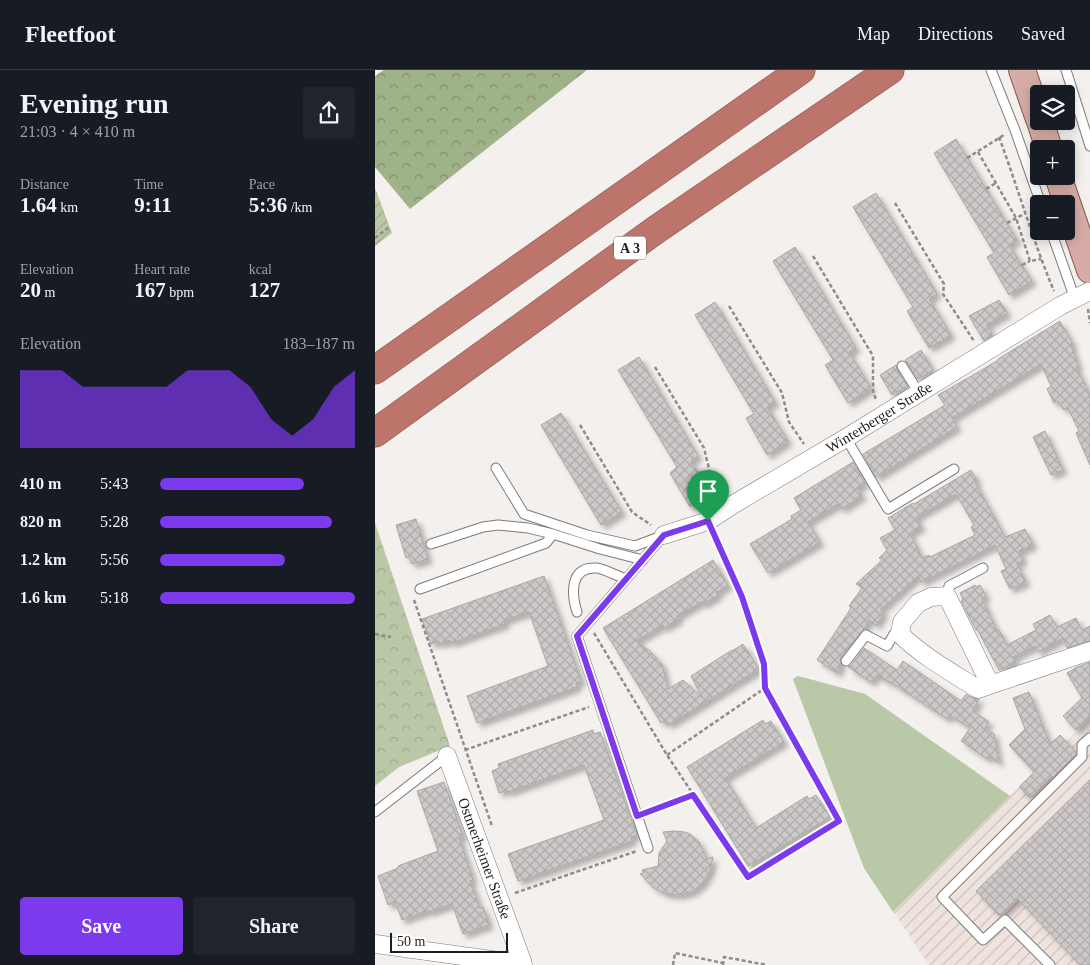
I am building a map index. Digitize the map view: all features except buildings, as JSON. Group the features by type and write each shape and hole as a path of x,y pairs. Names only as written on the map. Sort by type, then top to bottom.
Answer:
{"highway":[{"path":"375,370 801,70"},
{"name":"A 3","path":"375,433 657,230 890,70"}],"main road":[{"path":"1022,70 1030,94"},
{"path":"1061,185 1090,270"}],"street":[{"name":"Winterberger Straße","path":"664,535 708,521 1075,298"},
{"path":"990,684 947,596 931,597 918,602 902,622 900,634 910,644 978,689 1090,651"},
{"name":"Ostmerheimer Straße","path":"375,944 522,964 447,756"}],"lane":[{"path":"991,70 1038,195"},
{"path":"1066,70 1090,146"},
{"path":"1054,240 1075,298"},
{"path":"902,366 919,393"},
{"path":"846,438 888,509 954,469"},
{"path":"495,468 524,514 587,535 635,546 664,535"},
{"path":"431,544 483,527 498,525 528,528 553,534 643,560"},
{"path":"420,589 545,543 553,534"},
{"path":"648,848 577,636 664,535"},
{"path":"577,612 573,596 573,586 576,577 582,571 599,567 626,579"},
{"path":"947,596 949,586 983,568"},
{"path":"846,661 866,635 887,646 894,634 900,634"},
{"path":"1050,965 1005,920 983,940 942,897 1082,757 1082,745 1090,738"},
{"path":"375,812 447,756"}],"path":[{"path":"967,158 999,137 1015,130"},
{"path":"999,137 1041,258 1075,298"},
{"path":"978,152 1016,218 1030,261"},
{"path":"986,189 996,183"},
{"path":"895,203 945,284 943,294 982,355"},
{"path":"1007,223 1026,213"},
{"path":"375,238 389,227"},
{"path":"813,256 873,356 873,391 884,415"},
{"path":"1022,266 1030,261 1041,258"},
{"path":"729,306 782,393 789,422 814,457"},
{"path":"655,367 704,448 711,477 734,504"},
{"path":"580,426 632,512 664,535"},
{"path":"588,623 667,755 748,877 839,821 765,688 764,664 742,597 708,521"},
{"path":"420,589 411,592 493,830"},
{"path":"375,634 391,637"},
{"path":"667,755 765,688"},
{"path":"465,750 599,703"},
{"path":"637,816 693,795"},
{"path":"515,893 648,848"},
{"path":"673,965 675,953 723,964 724,957 767,965"}],"shaded area":[{"path":"798,676 865,694 1010,796 1090,719 1090,965 929,965 864,868 793,679"}],"green space":[{"path":"384,70 587,70 410,209 375,167 375,76"},
{"path":"375,188 392,233 375,246"},
{"path":"375,523 450,746 399,767 375,786"},
{"path":"798,676 865,694 1010,796 893,912 864,868 793,679"}],"route":[{"path":"708,521 742,597 764,664 765,688 839,821 748,877 693,795 637,816 577,636 664,535 708,521"}]}
